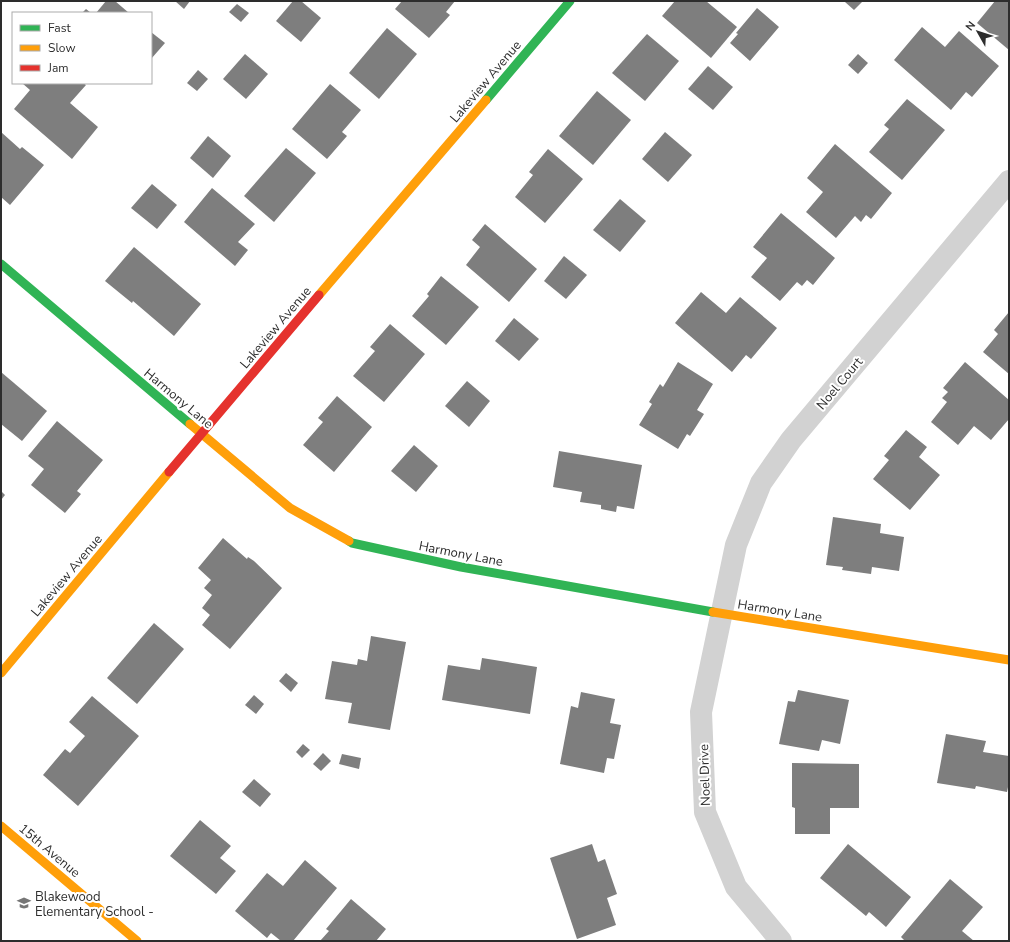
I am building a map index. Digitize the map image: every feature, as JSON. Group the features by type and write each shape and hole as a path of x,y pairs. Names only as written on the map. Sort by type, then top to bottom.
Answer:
{"street":[{"name":"Lakeview Avenue","path":"1,672 201,434 570,1"},
{"name":"Noel Court","path":"721,613 736,545 761,483 791,440 1009,181"},
{"name":"Harmony Lane","path":"1,264 290,508 352,543 461,568 721,613 1009,660"},
{"name":"Noel Drive","path":"721,613 701,712 705,812 736,887 780,941"},
{"name":"15th Avenue","path":"1,826 137,941"}],"building":[{"path":"106,1 115,1 128,12 97,12"},
{"path":"175,1 190,1 184,9"},
{"path":"293,1 301,1 321,18 301,42 276,21"},
{"path":"402,1 455,1 446,12 450,15 429,38 395,9"},
{"path":"675,1 706,1 737,27 711,58 662,16"},
{"path":"863,1 854,10 845,2"},
{"path":"995,1 1009,1 1009,50 977,23"},
{"path":"237,4 249,13 241,22 229,12"},
{"path":"757,8 779,27 750,61 730,43 738,34 736,33"},
{"path":"86,9 90,12 83,12"},
{"path":"922,27 945,47 959,31 999,66 972,97 966,92 951,110 894,60"},
{"path":"387,28 417,54 379,99 349,73"},
{"path":"152,33 165,43 152,58"},
{"path":"647,34 679,61 645,101 612,73"},
{"path":"245,54 268,74 246,99 223,79"},
{"path":"858,54 868,63 858,74 848,65"},
{"path":"708,66 733,87 713,110 688,89"},
{"path":"198,70 208,79 197,91 187,83"},
{"path":"23,84 86,85 70,103 98,127 72,159 14,109 30,90"},
{"path":"330,84 361,110 342,132 347,136 327,159 292,129"},
{"path":"597,91 631,120 593,165 559,136"},
{"path":"907,99 945,130 902,180 869,152 889,129 884,125"},
{"path":"1,132 20,149 22,147 44,165 10,205 1,197"},
{"path":"665,132 692,155 668,182 642,159"},
{"path":"208,136 231,156 213,178 190,158"},
{"path":"835,144 892,193 871,219 866,215 861,222 855,216 836,238 806,212 823,192 807,178"},
{"path":"286,148 316,173 274,222 244,196"},
{"path":"548,149 583,179 545,223 515,197 533,175 529,172"},
{"path":"152,184 177,205 157,229 131,208"},
{"path":"212,188 255,224 238,242 248,250 235,266 184,222"},
{"path":"620,199 646,221 620,252 593,230"},
{"path":"781,213 835,258 813,285 807,280 802,286 797,282 780,301 751,277 767,258 753,247"},
{"path":"485,224 537,269 509,302 466,265 480,247 472,240"},
{"path":"134,247 201,304 174,336 133,301 132,303 105,281"},
{"path":"564,256 587,275 566,299 544,281"},
{"path":"441,276 479,307 446,345 412,316 429,296 427,294"},
{"path":"701,292 726,313 740,297 777,328 751,359 746,355 732,372 675,323"},
{"path":"1009,312 1009,374 983,352 998,334 994,330"},
{"path":"514,318 539,339 519,361 495,341"},
{"path":"390,324 425,354 384,402 353,376 375,351 370,347"},
{"path":"678,362 713,384 697,410 704,414 690,436 687,434 678,449 639,425 652,404 649,402 660,384 663,387"},
{"path":"965,362 1009,400 1009,419 991,440 974,426 958,445 931,422 947,402 942,398 948,392 943,388"},
{"path":"1,372 47,411 22,441 1,424"},
{"path":"467,381 490,401 469,427 445,406"},
{"path":"337,396 372,427 334,472 303,445 323,422 318,418"},
{"path":"57,421 103,460 77,491 81,494 65,513 31,485 44,469 28,456"},
{"path":"906,430 927,447 919,457 940,475 910,510 873,479 889,460 884,456"},
{"path":"414,445 438,466 416,492 391,471"},
{"path":"559,451 642,465 634,509 617,506 616,512 601,509 601,505 580,502 582,492 553,487"},
{"path":"1,491 5,495 1,500"},
{"path":"833,517 881,524 880,533 904,537 899,571 872,567 871,574 842,570 843,567 826,565"},
{"path":"223,538 247,559 248,557 254,561 282,588 230,649 202,625 210,615 202,608 212,595 204,588 211,580 198,568"},
{"path":"154,623 184,649 137,704 107,678"},
{"path":"371,636 406,642 390,730 348,723 352,703 325,699 332,661 357,665 358,659 367,661"},
{"path":"482,658 537,667 530,714 442,700 448,665 480,670"},
{"path":"286,673 298,683 291,692 279,681"},
{"path":"798,690 849,700 840,744 822,740 819,751 779,744 788,701 795,702"},
{"path":"581,692 615,699 610,723 621,725 614,759 607,758 604,773 560,764 571,706 578,708"},
{"path":"254,695 264,704 256,714 245,705"},
{"path":"92,696 139,736 78,806 43,775 65,749 70,753 85,736 69,722"},
{"path":"946,734 986,741 983,752 1009,756 1009,782 1007,792 976,786 975,789 937,783"},
{"path":"303,744 310,750 302,758 296,752"},
{"path":"323,753 331,761 321,771 313,764"},
{"path":"342,754 361,758 359,769 339,764"},
{"path":"792,763 859,764 859,808 830,808 830,834 795,834 795,808 792,807"},
{"path":"254,779 271,794 260,807 242,792"},
{"path":"200,820 231,846 220,858 236,871 216,894 170,856"},
{"path":"592,844 598,862 605,859 617,894 607,898 616,925 577,939 550,858"},
{"path":"848,844 911,897 886,927 869,912 866,916 820,878"},
{"path":"305,860 337,888 293,941 281,941 271,933 267,938 235,911 267,873 283,886"},
{"path":"950,879 983,907 962,931 974,941 905,941 901,937"},
{"path":"351,899 386,929 376,941 320,941 329,931 326,929"}],"traffic: fast":[{"path":"486,100 570,1"},
{"path":"1,264 190,424"},
{"path":"349,541 352,543 461,567 713,612"}],"traffic: slow":[{"path":"319,295 486,100"},
{"path":"190,424 290,508 349,541"},
{"path":"1,673 169,472"},
{"path":"713,612 1009,660"},
{"path":"1,826 137,941"}],"traffic: jam":[{"path":"169,472 319,295"}],"place":[{"name":"Blakewood Elementary School -","path":"24,903"}]}
